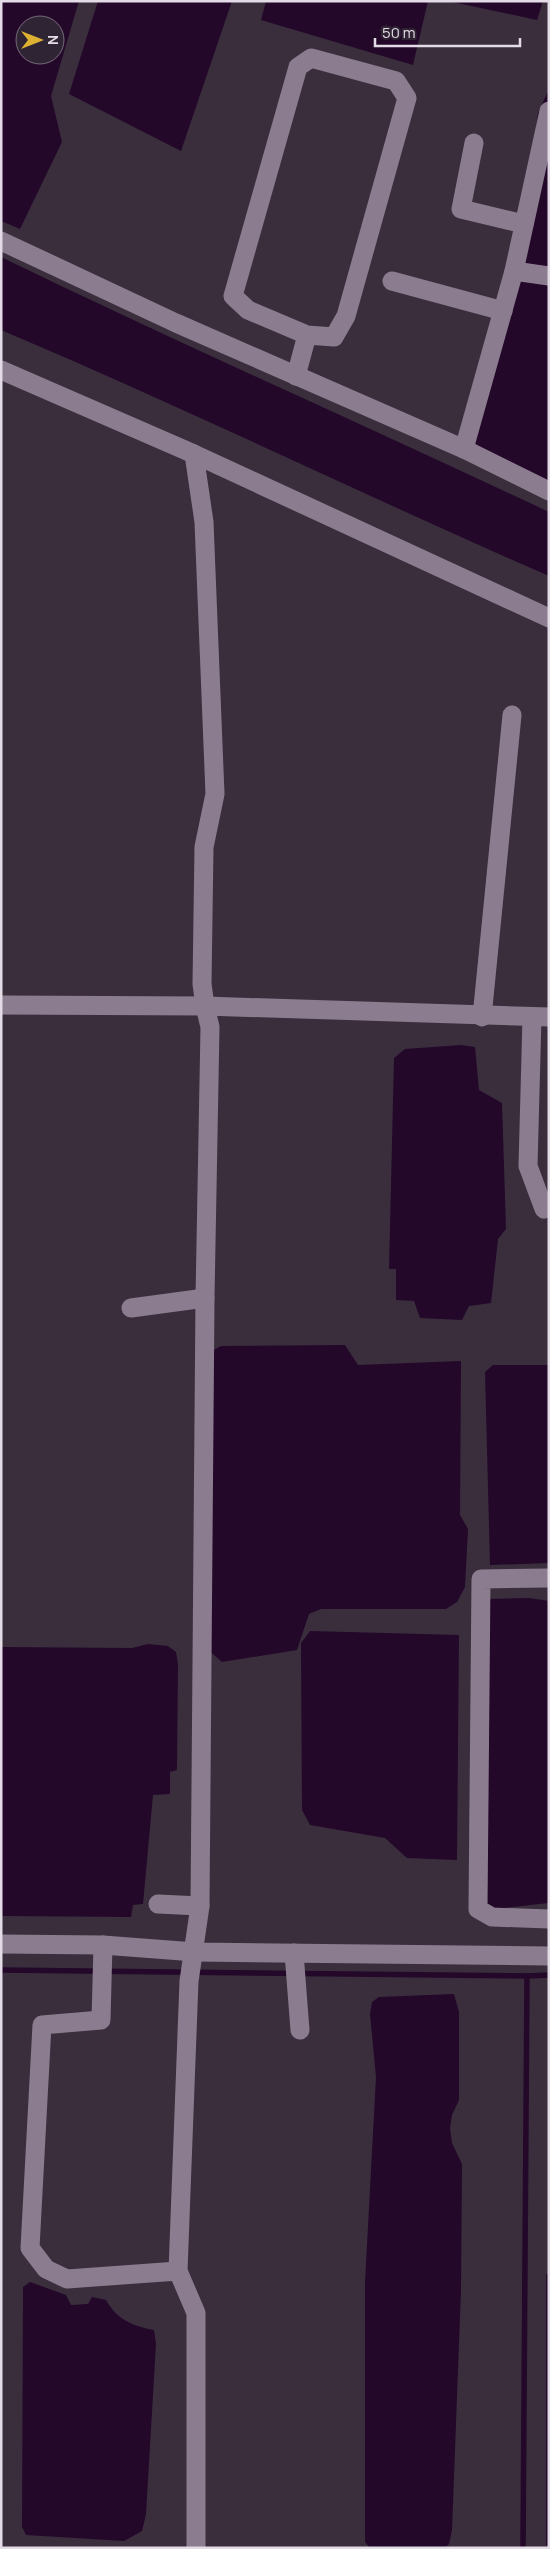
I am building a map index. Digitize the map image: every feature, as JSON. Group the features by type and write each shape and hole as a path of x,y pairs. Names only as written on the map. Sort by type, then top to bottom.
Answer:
{"street":[{"path":"311,58 396,81 407,98 346,316 334,336 307,335 248,310 234,296 298,67 311,58"},
{"path":"464,449 514,271 549,111"},
{"path":"474,143 460,209 524,224"},
{"path":"1,241 296,376 464,449 549,491"},
{"path":"514,271 549,276"},
{"path":"392,281 503,311"},
{"path":"296,376 307,335"},
{"path":"1,370 194,454 549,618"},
{"path":"194,454 204,522 214,794 204,847 202,984 210,1026 205,1298 200,1906 195,1952 189,1981 178,2271 196,2313 196,2548"},
{"path":"482,1017 512,715"},
{"path":"1,1005 205,1006 482,1017 541,1017 528,1166 544,1209"},
{"path":"131,1308 205,1298"},
{"path":"549,1578 481,1579 478,1909 492,1917 549,1919"},
{"path":"158,1904 200,1906"},
{"path":"1,1944 103,1945 195,1952 549,1956"},
{"path":"103,1945 101,2020 42,2025 30,2248 46,2269 67,2279 178,2271"},
{"path":"294,1953 300,2030"}],"shaded area":[{"path":"1,1 79,1 65,48 65,15 15,15 15,65 60,65 51,96 62,142 20,229 1,221"},
{"path":"98,1 232,1 181,151 69,94"},
{"path":"266,1 428,1 413,65 261,20"},
{"path":"448,1 543,1 537,20"},
{"path":"549,89 549,491 455,449 519,267 538,113"},
{"path":"1,257 137,322 549,512 549,576 139,390 1,330"},
{"path":"461,1045 475,1047 479,1090 502,1103 506,1229 498,1239 491,1303 469,1306 462,1320 420,1318 414,1301 396,1300 396,1269 389,1269 394,1058 405,1049"},
{"path":"345,1345 358,1365 461,1361 460,1515 468,1529 465,1587 457,1602 446,1609 321,1609 309,1614 297,1650 222,1662 207,1649 214,1350 221,1346"},
{"path":"493,1365 549,1365 549,1563 490,1565 485,1372"},
{"path":"529,1598 549,1601 549,1903 484,1910 484,1599"},
{"path":"310,1631 459,1635 457,1860 407,1858 385,1838 310,1825 302,1810 301,1643"},
{"path":"148,1644 168,1646 176,1652 178,1664 177,1770 170,1772 170,1794 153,1795 143,1904 133,1905 131,1917 1,1916 1,1647 132,1648"},
{"path":"454,1994 459,2012 459,2100 452,2115 450,2128 452,2143 462,2164 461,2290 452,2530 449,2544 445,2548 370,2548 365,2542 365,2282 376,2077 370,2014 372,2002 379,1997"},
{"path":"546,2274 549,2274 549,2547 546,2545"},
{"path":"30,2282 66,2295 71,2305 88,2304 92,2297 106,2300 115,2313 126,2321 154,2330 156,2344 146,2514 142,2531 124,2541 26,2535 22,2527 23,2287"}],"waterway":[{"path":"1,1970 527,1976"},
{"path":"523,2548 527,1976 549,1975"}]}
